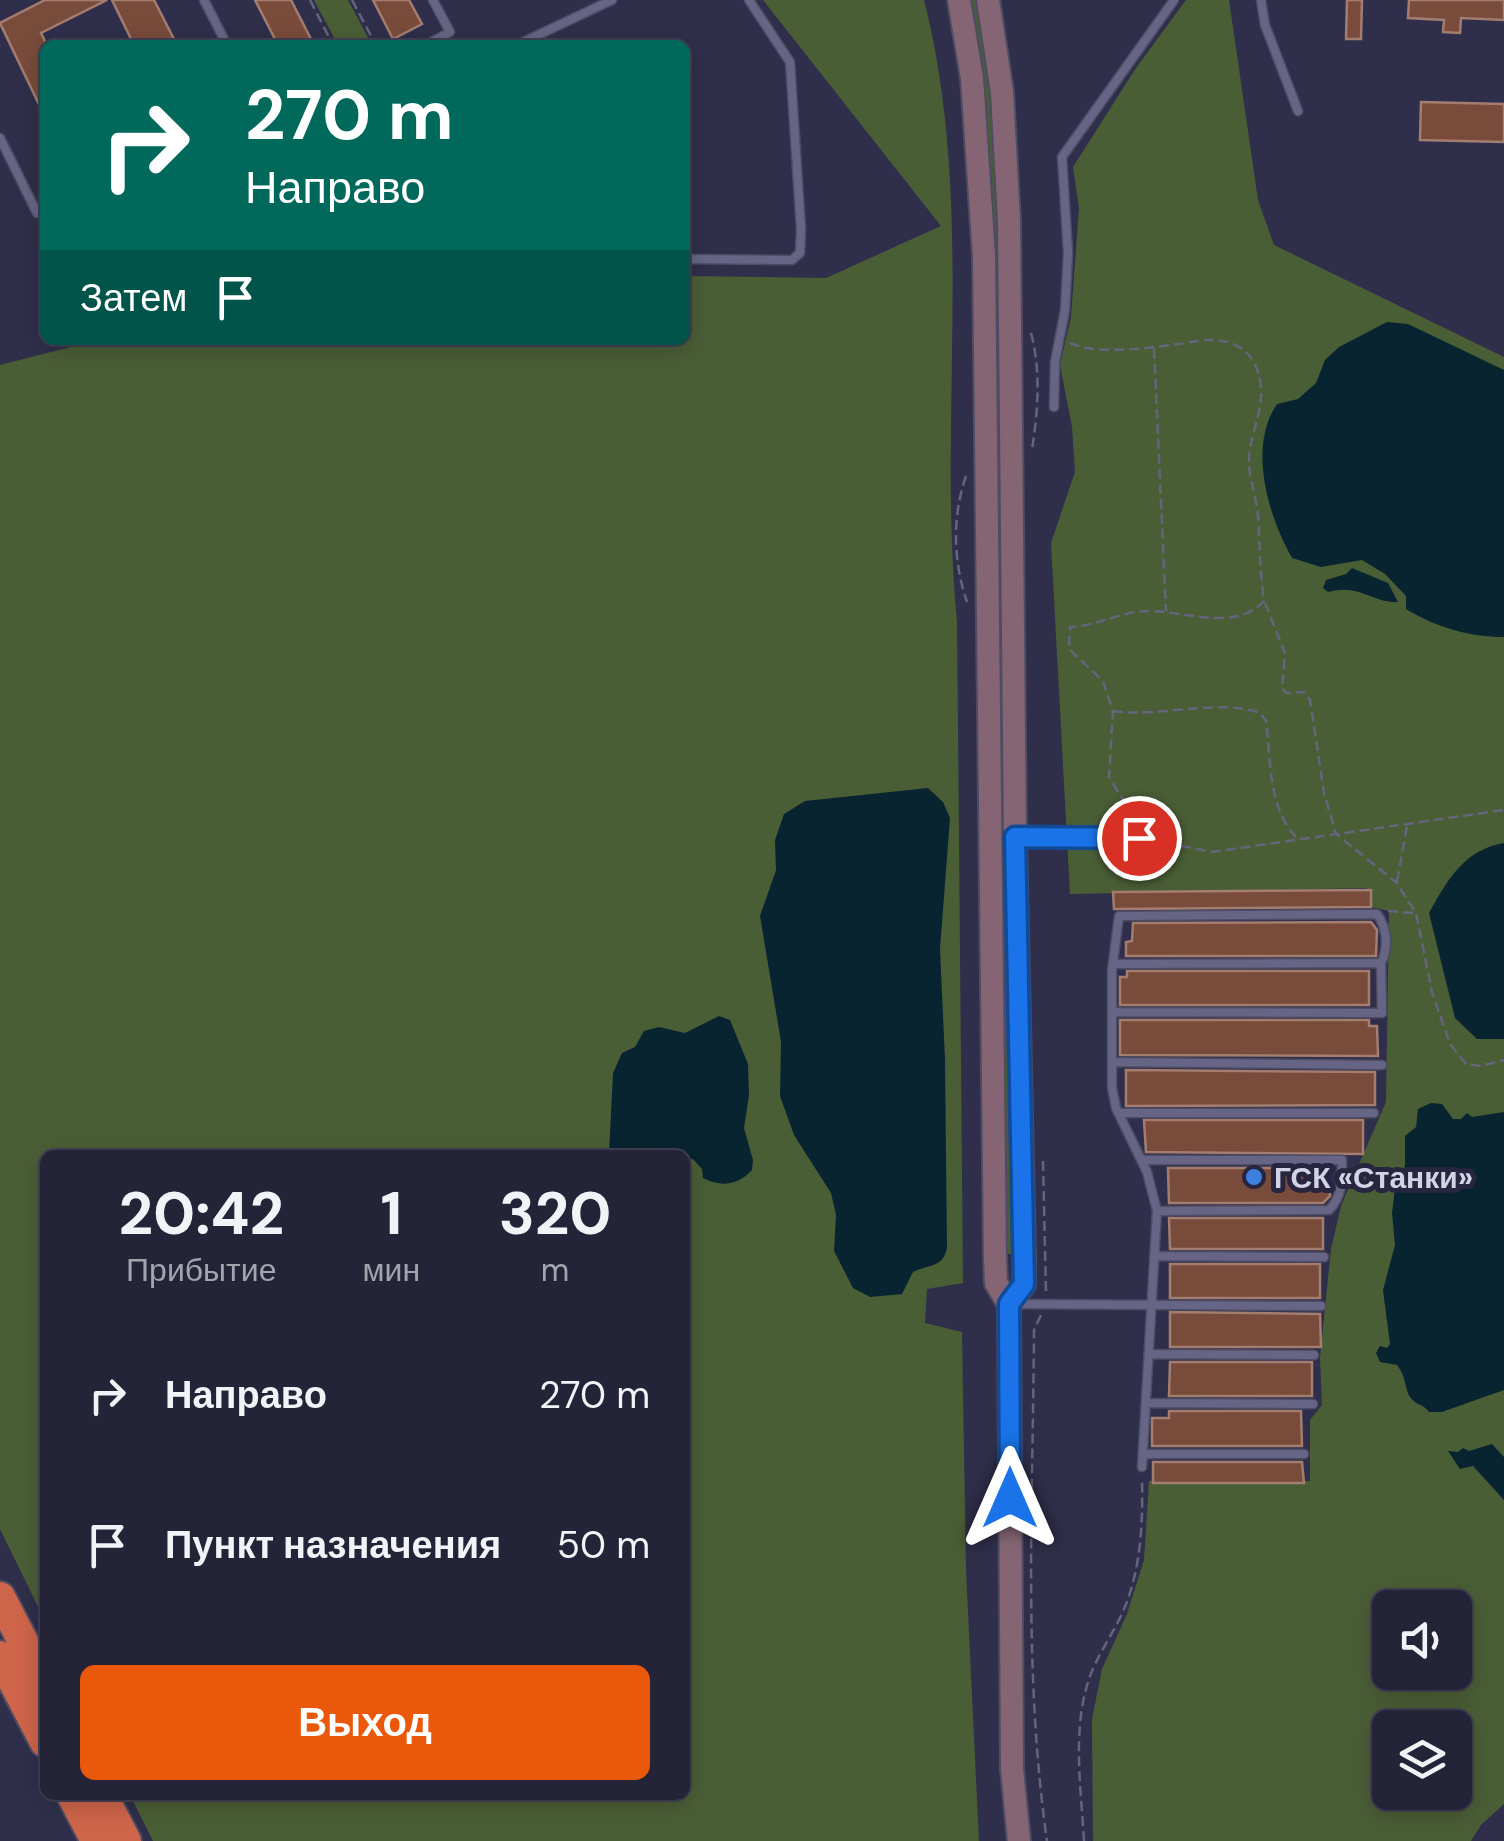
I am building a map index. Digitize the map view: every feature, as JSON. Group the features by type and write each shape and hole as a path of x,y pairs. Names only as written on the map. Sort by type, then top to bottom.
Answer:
{"highway":[{"path":"0,1597 40,1674"},
{"path":"0,1656 40,1732"},
{"path":"75,1800 96,1841"},
{"path":"105,1800 126,1841"}],"street":[{"path":"960,0 974,96 984,256 995,1258 996,1284 1009,1304 1012,1769 1019,1841"},
{"path":"988,0 1002,92 1009,221 1024,1284 1009,1304"}],"lane":[{"path":"204,0 224,40"},
{"path":"433,0 450,32 435,40"},
{"path":"528,40 612,0"},
{"path":"690,259 792,260 800,253 790,62 749,0"},
{"path":"1054,407 1068,252 1062,156 1174,0"},
{"path":"1261,0 1269,38 1298,112"},
{"path":"0,138 40,213"},
{"path":"1015,837 1139,838"},
{"path":"1112,1012 1382,1013 1385,926 1377,914 1119,916 1113,964 1112,1012 1112,1088 1156,1210 1142,1467"},
{"path":"1113,964 1382,963"},
{"path":"1112,1062 1382,1065"},
{"path":"1118,1113 1374,1113"},
{"path":"1141,1160 1342,1160 1342,1184 1337,1202 1329,1210 1156,1210"},
{"path":"1154,1256 1324,1257"},
{"path":"1009,1304 1321,1306"},
{"path":"1148,1354 1314,1355"},
{"path":"1146,1403 1312,1404"},
{"path":"1142,1454 1304,1454"}],"path":[{"path":"310,0 331,40"},
{"path":"352,0 373,40"},
{"path":"1060,338 1097,351 1132,346 1154,348 1218,338 1234,342 1250,354 1261,388 1249,462 1258,517 1257,553 1264,601 1285,654 1282,689 1304,692 1310,700 1324,793 1336,834 1397,883 1416,914 1432,992 1450,1044 1466,1064 1482,1066 1503,1061"},
{"path":"1154,348 1166,612"},
{"path":"966,476 957,502 957,573 967,602"},
{"path":"1264,601 1254,612 1230,616 1200,618 1166,612 1131,612 1088,626 1070,627 1069,649 1103,681 1113,711 1109,777 1134,817 1139,838 1212,852 1504,810"},
{"path":"1113,711 1143,714 1192,709 1260,713 1266,722 1278,809 1283,824 1297,838"},
{"path":"1397,883 1406,826"},
{"path":"1377,914 1394,910 1416,914"},
{"path":"1084,1841 1080,1722 1089,1678 1125,1608 1137,1566 1143,1512 1142,1467"}],"green space":[{"path":"314,0 348,0 369,40 335,40"},
{"path":"763,0 924,0 940,77 952,232 951,466 957,622 963,1283 927,1289 925,1323 962,1332 966,1571 979,1841 153,1841 132,1800 690,1800 690,1150 40,1150 40,1611 0,1529 0,365 78,345 690,345 690,276 826,278 941,226"},
{"path":"969,0 978,0 998,155 1012,1254 1003,1254"},
{"path":"1186,0 1229,0 1258,200 1274,245 1504,357 1504,1804 1481,1825 1471,1841 1093,1841 1092,1719 1102,1669 1127,1614 1144,1560 1149,1481 1310,1481 1310,1420 1322,1405 1320,1358 1331,1249 1341,1206 1386,1102 1389,911 1368,906 1367,888 1070,894 1051,543 1075,472 1072,427 1060,365 1071,317 1079,208 1073,167 1136,68"}],"water":[{"path":"1387,322 1408,324 1504,370 1504,637 1466,633 1417,615 1406,609 1406,596 1385,574 1362,560 1321,567 1292,558 1276,523 1262,461 1268,422 1277,404 1298,399 1316,383 1325,360 1339,347"},
{"path":"1352,568 1388,583 1398,602 1357,591 1328,592 1323,588 1326,580"},
{"path":"928,788 943,802 950,818 940,949 947,1248 939,1262 913,1272 902,1294 870,1297 853,1288 834,1251 836,1215 831,1193 794,1135 780,1096 781,1042 760,916 776,870 775,840 784,814 805,801"},
{"path":"1504,843 1504,1039 1477,1039 1455,1018 1429,913 1468,859"},
{"path":"719,1016 730,1020 748,1064 744,1128 752,1170 735,1182 722,1184 703,1178 702,1169 690,1160 690,1150 609,1150 613,1073 622,1053 635,1047 644,1031 659,1027 685,1033"},
{"path":"1431,1103 1442,1104 1453,1119 1461,1119 1467,1113 1472,1117 1504,1112 1504,1390 1442,1412 1429,1412 1412,1400 1397,1365 1380,1362 1376,1353 1380,1346 1387,1348 1390,1344 1383,1290 1395,1245 1392,1213 1395,1188 1403,1180 1405,1136 1416,1127 1418,1109"},
{"path":"1492,1444 1504,1457 1504,1500 1473,1466 1460,1469 1448,1451 1469,1451"}],"building":[{"path":"45,0 107,0 41,33 44,40 40,40 40,107 0,23"},
{"path":"112,0 154,0 174,40 132,40"},
{"path":"255,0 291,0 311,40 275,40"},
{"path":"373,0 409,0 422,24 393,39"},
{"path":"1347,0 1362,0 1361,39 1346,39"},
{"path":"1409,0 1504,0 1504,20 1461,18 1460,33 1443,32 1444,20 1408,18"},
{"path":"1421,102 1504,104 1504,142 1420,140"},
{"path":"1371,890 1371,907 1114,909 1113,892"},
{"path":"1371,922 1377,930 1376,956 1126,956 1133,923"},
{"path":"1127,971 1369,971 1369,1005 1120,1005 1120,977 1127,977"},
{"path":"1120,1020 1369,1020 1369,1026 1377,1026 1378,1056 1120,1055"},
{"path":"1126,1070 1375,1072 1375,1105 1126,1106"},
{"path":"1144,1120 1363,1120 1363,1154 1146,1152"},
{"path":"1168,1168 1322,1168 1322,1181 1330,1181 1330,1196 1323,1203 1169,1203"},
{"path":"1169,1218 1323,1218 1323,1249 1170,1249"},
{"path":"1170,1264 1320,1264 1320,1298 1170,1298"},
{"path":"1170,1312 1320,1314 1321,1347 1170,1347"},
{"path":"1170,1362 1312,1362 1312,1396 1169,1396"},
{"path":"1169,1411 1301,1411 1302,1446 1152,1446 1152,1418 1169,1418"},
{"path":"1153,1462 1302,1462 1304,1483 1153,1483"}],"place":[{"name":"ГСК «Станки»","path":"1254,1177"}],"route":[{"path":"1010,1498 1009,1304 1024,1284 1015,837 1139,838"}]}
